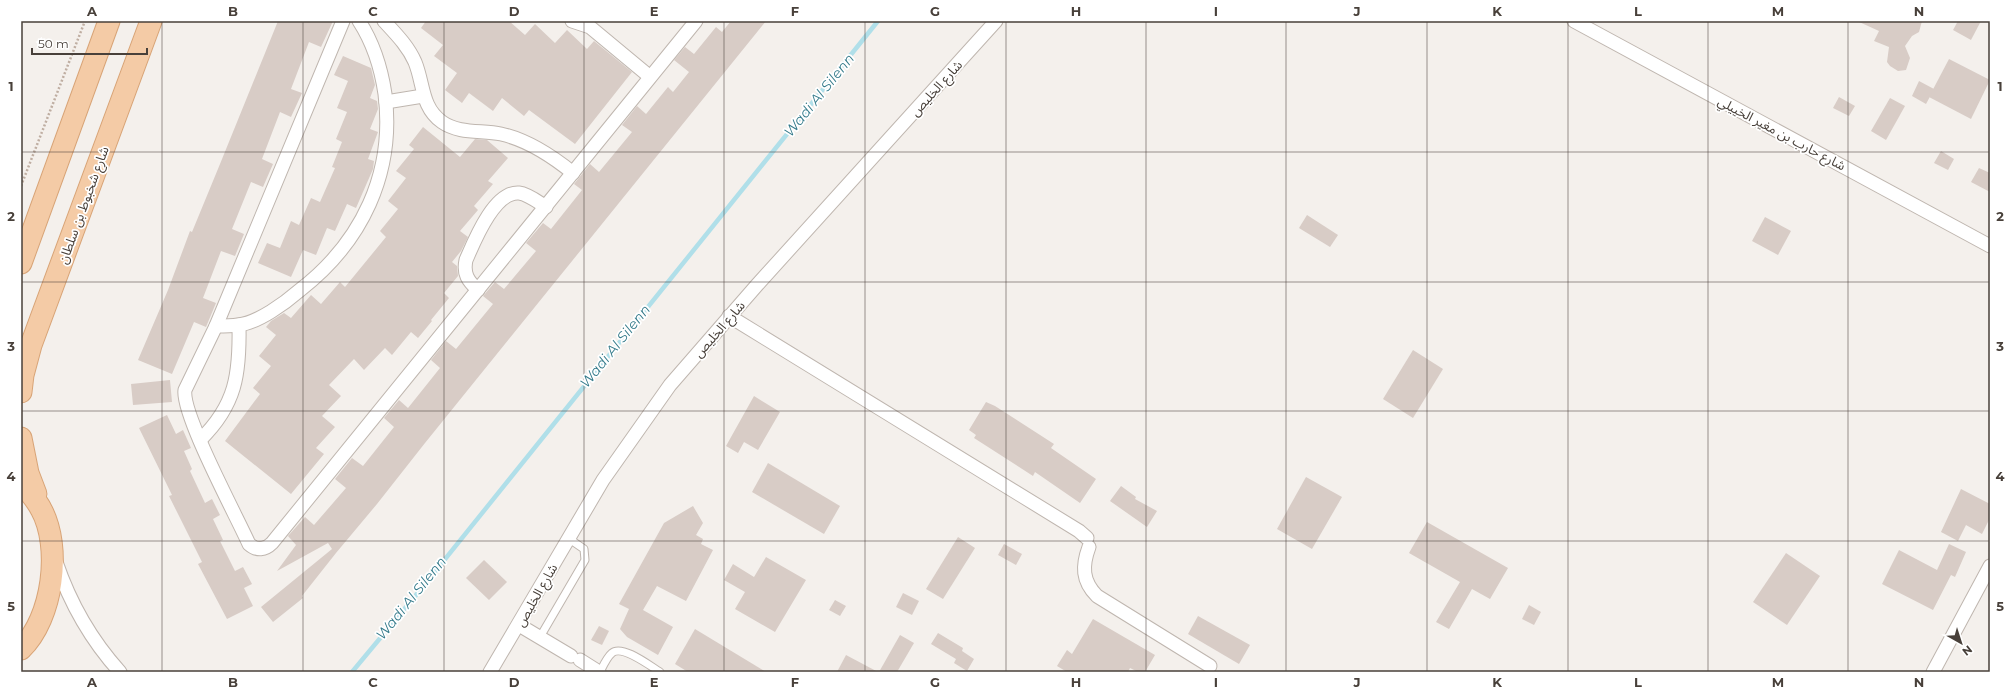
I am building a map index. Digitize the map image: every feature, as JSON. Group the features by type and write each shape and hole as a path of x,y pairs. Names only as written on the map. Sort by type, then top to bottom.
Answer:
{"main road":[{"path":"21,263 109,21"},
{"name":"شارع شخبوط بن سلطان","path":"21,392 23,374 30,345 151,21"},
{"path":"21,232 61,126 68,110 87,80"},
{"path":"21,438 28,473 48,531 52,553 51,586 41,618 21,648"},
{"path":"21,481 41,509"}],"street":[{"path":"343,21 216,326 187,386 184,396 200,440 249,544 258,549 268,547 546,207 649,76 696,21"},
{"path":"216,326 239,326 265,315 291,298 314,280 334,260 352,237 366,212 377,186 382,165 387,130 386,102 378,58 373,45 359,21"},
{"path":"384,21 410,52 419,74 423,96 427,106 443,123 453,128 503,135 522,141 558,160 573,173"},
{"path":"572,21 590,27 649,76"},
{"name":"شارع الخليص","path":"490,672 603,480 670,385 730,316 996,21"},
{"name":"شارع حارب بن مغير الخييلي","path":"1574,21 1990,246"},
{"path":"386,102 423,96"},
{"path":"478,290 467,278 464,267 485,220 495,207 508,195 520,193 546,207"},
{"path":"730,316 1073,528 1088,543 1083,570 1085,580 1097,596 1210,666"},
{"path":"200,440 214,426 227,407 235,386 239,364 239,326"},
{"path":"52,553 62,582 76,610 92,636 120,672"},
{"path":"1932,672 1990,566"},
{"path":"518,625 600,672"}],"lane":[{"path":"540,637 585,560 584,549 568,538"},
{"path":"600,672 612,653 620,650 660,672"}],"path":[{"path":"21,186 85,21"}],"building":[{"path":"278,21 333,21 321,47 309,42 291,89 302,93 291,117 280,112 262,159 273,164 263,187 251,182 232,229 244,234 235,256 221,251 203,298 216,303 206,327 194,322 172,374 138,360"},
{"path":"426,21 509,21 525,35 535,24 555,43 567,30 587,49 594,41 632,72 575,144 529,110 524,116 502,98 493,111 469,93 462,103 445,90 457,73 434,56 443,45 421,28"},
{"path":"731,21 766,21 336,553 302,596 303,598 273,622 261,607 332,549 328,543 277,571 296,545 288,536 305,517 314,525 346,488 335,479 352,458 363,466 394,427 384,418 399,400 408,408 440,368 431,360 446,341 456,349 493,304 483,296 495,282 504,289 536,251 526,243 543,223 551,229 582,190 574,184 590,164 599,172 632,132 622,125 637,106 646,114 668,87 673,92 689,72 674,60 685,47 694,54 716,27 722,32"},
{"path":"1857,21 1922,21 1919,32 1912,36 1905,46 1910,58 1906,70 1898,71 1887,62 1889,47 1874,41 1879,31"},
{"path":"1958,21 1981,21 1971,40 1953,30"},
{"path":"343,56 371,68 375,85 370,98 377,101 378,109 370,129 378,132 368,159 374,161 373,169 356,208 347,204 335,231 327,228 316,255 303,250 291,277 258,263 267,243 280,248 291,221 299,225 311,198 320,202 335,168 332,167 342,142 336,139 347,112 337,108 348,81 334,75"},
{"path":"1949,59 1990,80 1971,119 1929,97"},
{"path":"1919,81 1934,89 1926,104 1912,96"},
{"path":"1839,97 1855,106 1849,116 1833,108"},
{"path":"1890,98 1905,106 1886,140 1871,131"},
{"path":"423,127 460,157 475,139 487,140 508,158 488,181 493,184 474,206 478,210 460,231 468,237 461,251 452,262 457,266 458,276 444,293 449,298 431,320 432,321 418,338 411,332 392,355 385,348 364,370 354,359 329,385 341,396 322,416 335,427 316,448 324,454 291,494 225,441 260,394 253,388 271,366 259,356 276,335 266,327 271,321 284,313 291,318 311,295 321,304 340,282 345,287 386,237 380,231 398,209 388,201 406,178 396,171 414,149 409,145"},
{"path":"1941,151 1954,159 1948,170 1934,163"},
{"path":"1979,168 1990,173 1990,192 1971,182"},
{"path":"1307,215 1338,235 1330,247 1299,228"},
{"path":"1765,217 1791,231 1778,255 1752,241"},
{"path":"1413,350 1443,369 1413,418 1383,399"},
{"path":"170,380 172,402 133,405 131,384"},
{"path":"754,396 780,412 758,450 744,442 738,453 726,446"},
{"path":"986,402 995,406 1054,444 1051,448 1096,479 1080,503 1035,472 1033,476 974,438 976,435 969,430"},
{"path":"167,415 176,434 183,430 191,448 184,451 192,469 190,471 205,503 212,499 220,515 213,519 223,540 220,541 235,571 243,567 252,584 244,588 253,606 227,619 198,564 202,562 169,496 172,495 139,428"},
{"path":"768,463 840,506 824,534 752,492"},
{"path":"1306,477 1342,497 1312,549 1277,529"},
{"path":"1121,486 1136,497 1135,499 1157,511 1147,527 1110,501"},
{"path":"1961,489 1990,504 1990,518 1982,534 1966,525 1958,541 1941,532"},
{"path":"693,506 703,523 696,535 703,539 701,544 713,550 686,601 657,586 643,610 673,627 658,655 627,637 620,629 629,609 619,604 664,523"},
{"path":"1427,522 1508,568 1490,599 1472,589 1449,629 1436,622 1460,582 1409,553"},
{"path":"958,537 975,548 943,599 926,589"},
{"path":"1004,544 1022,554 1016,565 998,555"},
{"path":"1949,544 1966,552 1955,577 1951,575 1933,610 1882,584 1899,550 1937,570"},
{"path":"1786,553 1820,576 1787,625 1753,602"},
{"path":"766,557 806,580 775,632 735,609 745,592 724,580 733,564 754,577"},
{"path":"484,560 507,582 489,600 466,578"},
{"path":"903,593 919,601 912,615 896,607"},
{"path":"835,600 846,606 840,616 829,610"},
{"path":"1529,605 1541,612 1534,625 1522,619"},
{"path":"1198,616 1250,645 1239,664 1188,634"},
{"path":"1093,619 1155,655 1145,672 1138,672 1130,668 1128,672 1067,672 1057,666 1067,650 1072,654"},
{"path":"599,626 609,631 602,645 591,640"},
{"path":"695,629 766,672 688,672 675,664"},
{"path":"938,633 963,648 962,651 974,659 967,671 954,663 956,659 931,644"},
{"path":"900,635 914,643 897,672 879,672"},
{"path":"846,655 878,672 837,672"}],"waterway":[{"name":"Wadi Al Silenn","path":"352,672 421,589 878,21"}]}
